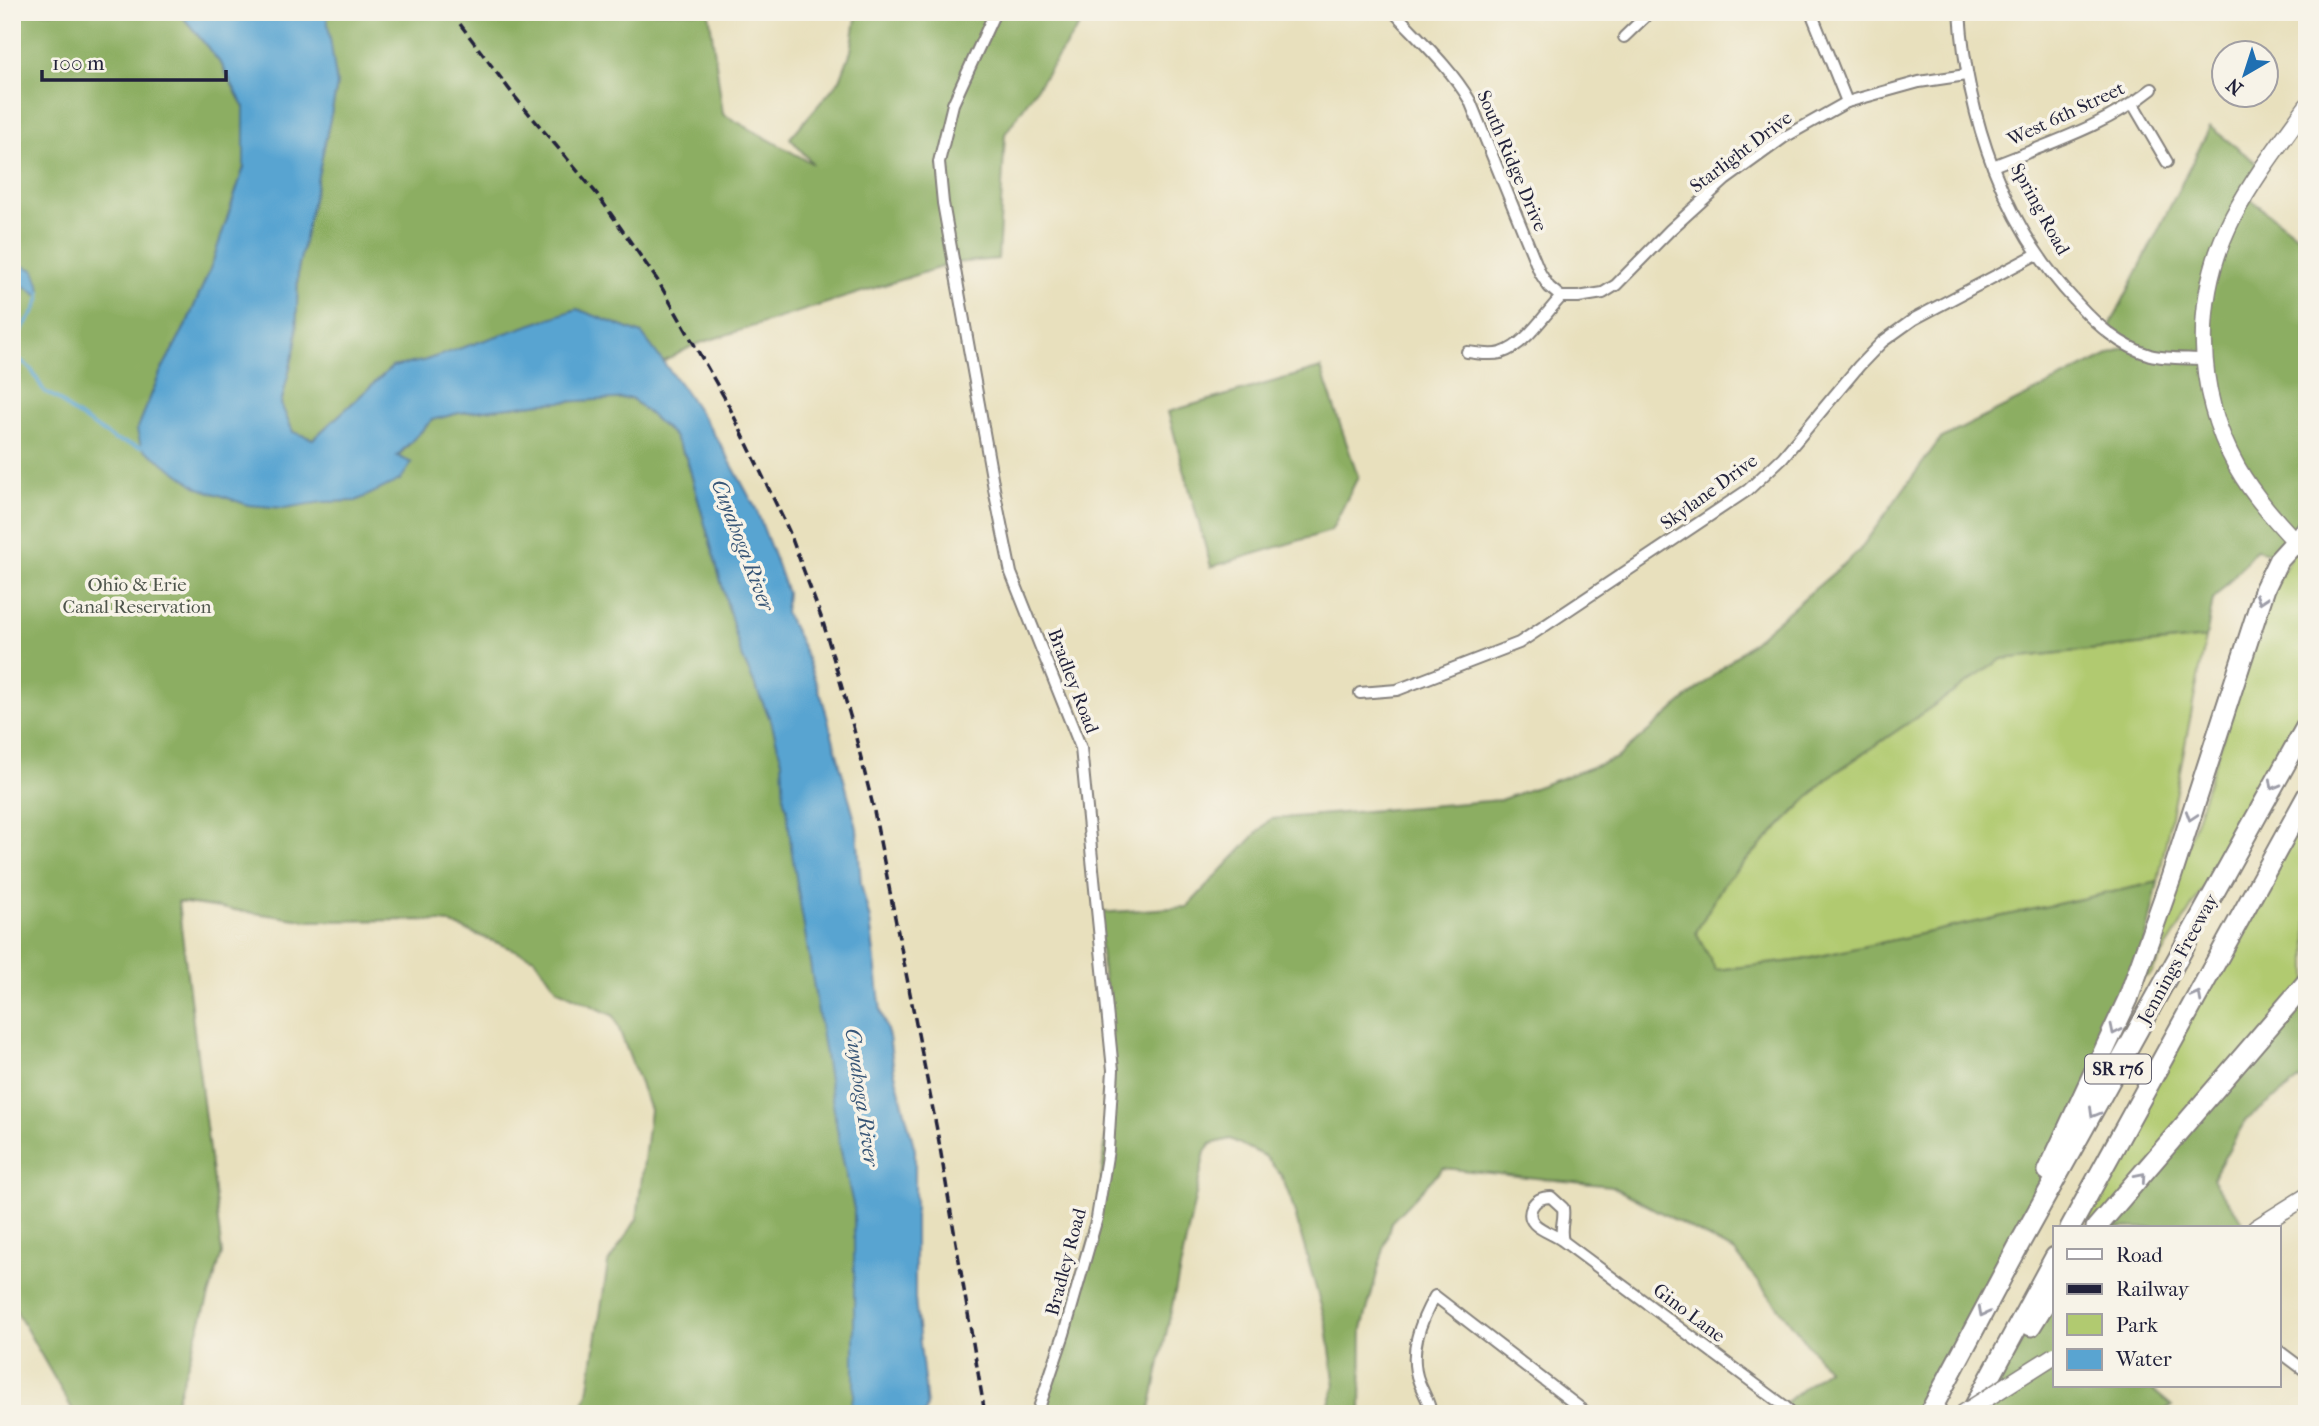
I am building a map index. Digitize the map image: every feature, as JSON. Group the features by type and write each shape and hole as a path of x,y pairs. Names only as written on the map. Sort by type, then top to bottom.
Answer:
{"highway":[{"path":"2021,1241 2063,1134 2128,999 2171,878 2265,588 2277,561 2303,541"},
{"name":"Jennings Freeway","path":"1929,1414 2021,1241 2307,725"},
{"name":"Jennings Freeway","path":"2071,1226 2307,796"},
{"path":"2098,1226 2307,982"},
{"path":"1971,1414 2053,1260"},
{"path":"1971,1414 2011,1358 2053,1290"}],"street":[{"name":"Bradley Road","path":"995,12 953,104 939,163 943,203 995,494 1012,573 1081,748 1113,1070 1108,1150 1097,1218 1068,1322 1037,1414"},
{"name":"South Ridge Drive","path":"1394,12 1446,65 1470,101 1540,273 1549,287 1561,297"},
{"path":"1624,37 1650,12"},
{"path":"1811,12 1847,102"},
{"name":"Spring Road","path":"1960,12 1966,75 1979,127 1993,166 2037,254 2066,292 2107,332 2150,355 2203,359"},
{"name":"Starlight Drive","path":"1561,297 1578,298 1602,293 1616,285 1670,230 1725,180 1783,138 1847,102 1919,82 1966,75"},
{"name":"West 6th Street","path":"1993,166 2099,122 2133,104 2152,89"},
{"path":"2133,104 2166,162"},
{"path":"2303,541 2258,498 2237,467 2218,423 2203,359 2205,306 2209,284 2232,220 2250,186 2307,106"},
{"name":"Skylane Drive","path":"1360,693 1397,690 1520,643 1748,490 1783,457 1858,366 1882,342 1914,319 2037,254"},
{"path":"1468,352 1500,353 1517,345 1561,297"},
{"path":"2259,1226 2307,1196"},
{"name":"Gino Lane","path":"1563,1241 1793,1414"},
{"path":"1431,1414 1418,1379 1415,1350 1425,1314 1435,1296 1588,1414"},
{"path":"2280,1352 2307,1373"},
{"path":"1962,1414 2053,1356"}],"green space":[{"name":"Ohio & Erie Canal Reservation","path":"12,12 179,12 222,65 244,108 244,167 211,267 187,323 161,371 137,430 323,502 356,501 432,420 459,413 543,403 631,398 673,435 687,460 741,654 771,721 782,761 854,1209 854,1394 849,1414 579,1414 588,1393 608,1263 637,1219 650,1110 614,1016 558,990 534,958 449,923 420,920 310,921 178,902 222,1254 172,1414 75,1414 12,1304 12,283 37,294 21,266 12,262"},
{"path":"325,12 709,12 723,114 813,164 790,138 840,80 851,51 857,12 1089,12 1005,134 998,259 954,263 694,345 663,362 642,334 577,309 423,361 392,367 313,439 293,432 281,404 296,343 298,270 337,86"},
{"path":"2210,127 2263,168 2245,195 2307,243 2307,529 2282,556 2256,550 2213,600 2206,638 2002,659 1826,779 1724,883 1696,932 1716,970 1802,960 2158,882 2140,967 2044,1181 1929,1414 1793,1414 1783,1405 1827,1369 1735,1252 1611,1186 1443,1168 1391,1222 1362,1329 1361,1414 1325,1414 1335,1387 1327,1327 1291,1200 1281,1175 1265,1156 1230,1139 1211,1144 1205,1152 1149,1414 1037,1414 1097,1218 1113,1070 1097,913 1187,907 1270,819 1500,800 1617,758 1858,552 1940,439 2127,346 2107,332"},
{"path":"1321,368 1358,477 1331,531 1211,567 1168,412"},
{"path":"2307,529 2307,719 2150,975 2144,977 2271,592"},
{"path":"2206,638 2158,882 1802,960 1715,970 1696,932 1724,883 1829,777 2002,659"},
{"path":"2307,796 2307,982 2098,1226 2081,1208"},
{"path":"2307,982 2307,1074 2245,1121 2212,1179 2246,1226 2098,1226"},
{"path":"2053,1290 2053,1388 2150,1388 2172,1406 2160,1414 1972,1414"}],"water":[{"name":"Cuyahoga River","path":"179,12 325,12 327,17 337,86 298,270 296,343 281,404 293,432 313,439 392,367 423,361 577,309 642,334 688,395 721,445 756,509 787,593 785,612 801,643 823,701 857,828 861,884 870,920 881,1011 915,1150 915,1299 927,1406 925,1414 849,1414 854,1394 854,1209 840,1147 791,847 784,801 782,761 771,721 741,654 687,459 673,435 631,398 543,403 459,413 432,420 397,456 412,463 400,480 356,501 323,502 284,508 248,505 199,488 141,447 137,430 161,371 187,323 211,267 244,167 244,107 222,65"},
{"path":"12,262 34,270 41,290 37,295 26,287 12,283"}],"waterway":[{"path":"40,292 35,310 13,342 17,357 31,369 44,391 71,411 115,440 141,447"}],"railway":[{"path":"451,12 515,97 597,194 658,281 727,402 789,531 823,622 873,806 937,1130 985,1414"}]}
